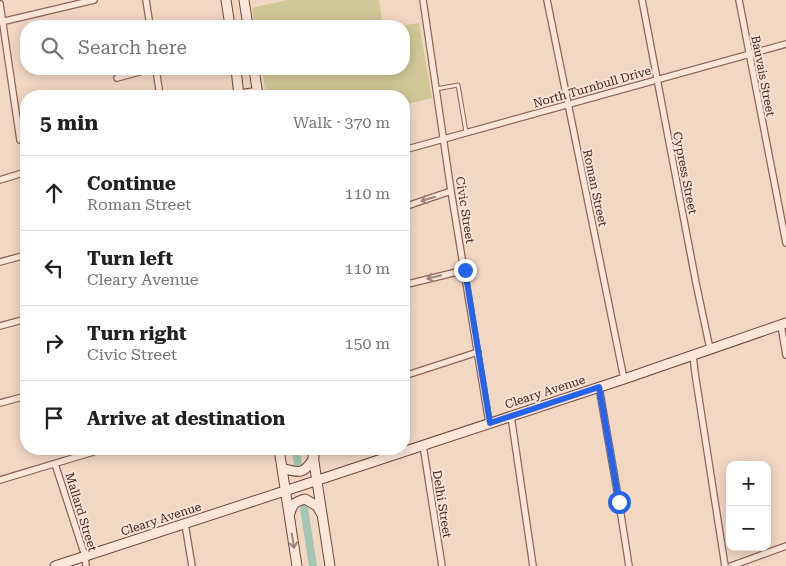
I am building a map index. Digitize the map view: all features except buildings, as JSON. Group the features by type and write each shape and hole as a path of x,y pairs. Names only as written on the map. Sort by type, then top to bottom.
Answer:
{"street":[{"path":"1,22 94,0"},
{"path":"146,0 149,20"},
{"path":"226,0 229,20"},
{"path":"244,0 247,20"},
{"name":"Civic Street","path":"423,0 451,192 490,423"},
{"name":"Roman Street","path":"547,0 624,379"},
{"name":"Cypress Street","path":"642,0 710,349"},
{"name":"Bauvais Street","path":"739,0 786,244"},
{"path":"0,4 1,22 20,140"},
{"name":"North Turnbull Drive","path":"410,148 786,44"},
{"path":"117,78 128,75"},
{"path":"157,75 159,90"},
{"path":"237,75 238,90"},
{"path":"255,75 257,90"},
{"path":"0,180 20,174"},
{"path":"410,205 451,192"},
{"path":"0,262 20,256"},
{"path":"410,284 465,270"},
{"path":"0,326 20,321"},
{"path":"784,324 786,355"},
{"name":"Cleary Avenue","path":"410,449 784,324"},
{"path":"410,374 478,352"},
{"path":"693,355 694,373 725,566"},
{"path":"599,387 629,566"},
{"path":"0,403 20,398"},
{"path":"511,416 533,566"},
{"name":"Delhi Street","path":"423,445 442,566"},
{"path":"0,480 84,455"},
{"path":"280,455 297,566"},
{"path":"282,468 296,473 301,471 310,464 312,455"},
{"path":"313,455 330,566"},
{"name":"Cleary Avenue","path":"55,566 393,455"},
{"name":"Mallard Street","path":"55,464 85,556 86,566"},
{"path":"290,516 293,505 297,501 305,500 317,506 323,518"},
{"path":"185,524 192,566"},
{"path":"731,566 786,546"}],"lane":[{"path":"436,89 458,85 466,133"}],"shaded area":[{"path":"287,0 379,0 382,20 254,20 252,8"},
{"path":"419,23 432,98 410,104 410,90 265,90 263,75 410,75 410,24"}],"waterway":[{"path":"297,455 298,465"},
{"path":"304,508 313,566"}],"route":[{"path":"465,270 490,423 599,387 619,502"}]}
